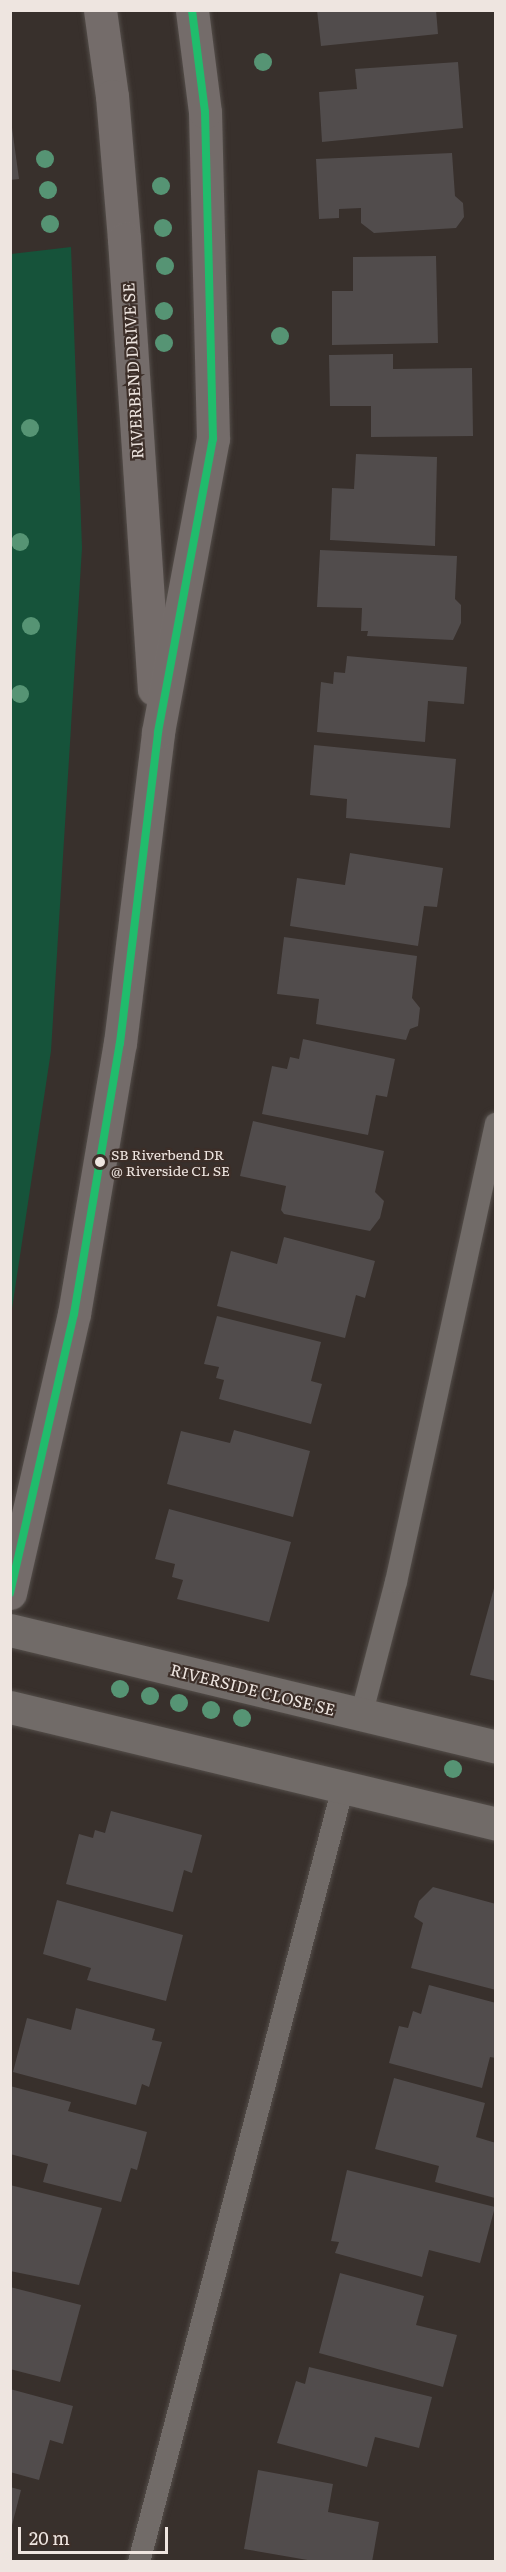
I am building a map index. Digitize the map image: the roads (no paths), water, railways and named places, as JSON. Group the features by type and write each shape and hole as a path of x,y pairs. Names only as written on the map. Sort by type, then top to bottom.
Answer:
{"street":[{"name":"RIVERBEND DRIVE SE","path":"100,10 112,96 124,239 135,444 158,732"},
{"name":"RIVERBEND DRIVE SE","path":"10,1593 74,1314 120,1043 158,732 213,439 205,112 192,10"},
{"name":"RIVERSIDE CLOSE SE","path":"10,1630 495,1747"},
{"path":"10,1707 495,1824"}],"lane":[{"path":"362,1716 396,1582 495,1124"},
{"path":"139,2562 343,1787"}],"place":[{"name":"SB Riverbend DR @ Riverside CL SE","path":"100,1162"}]}
